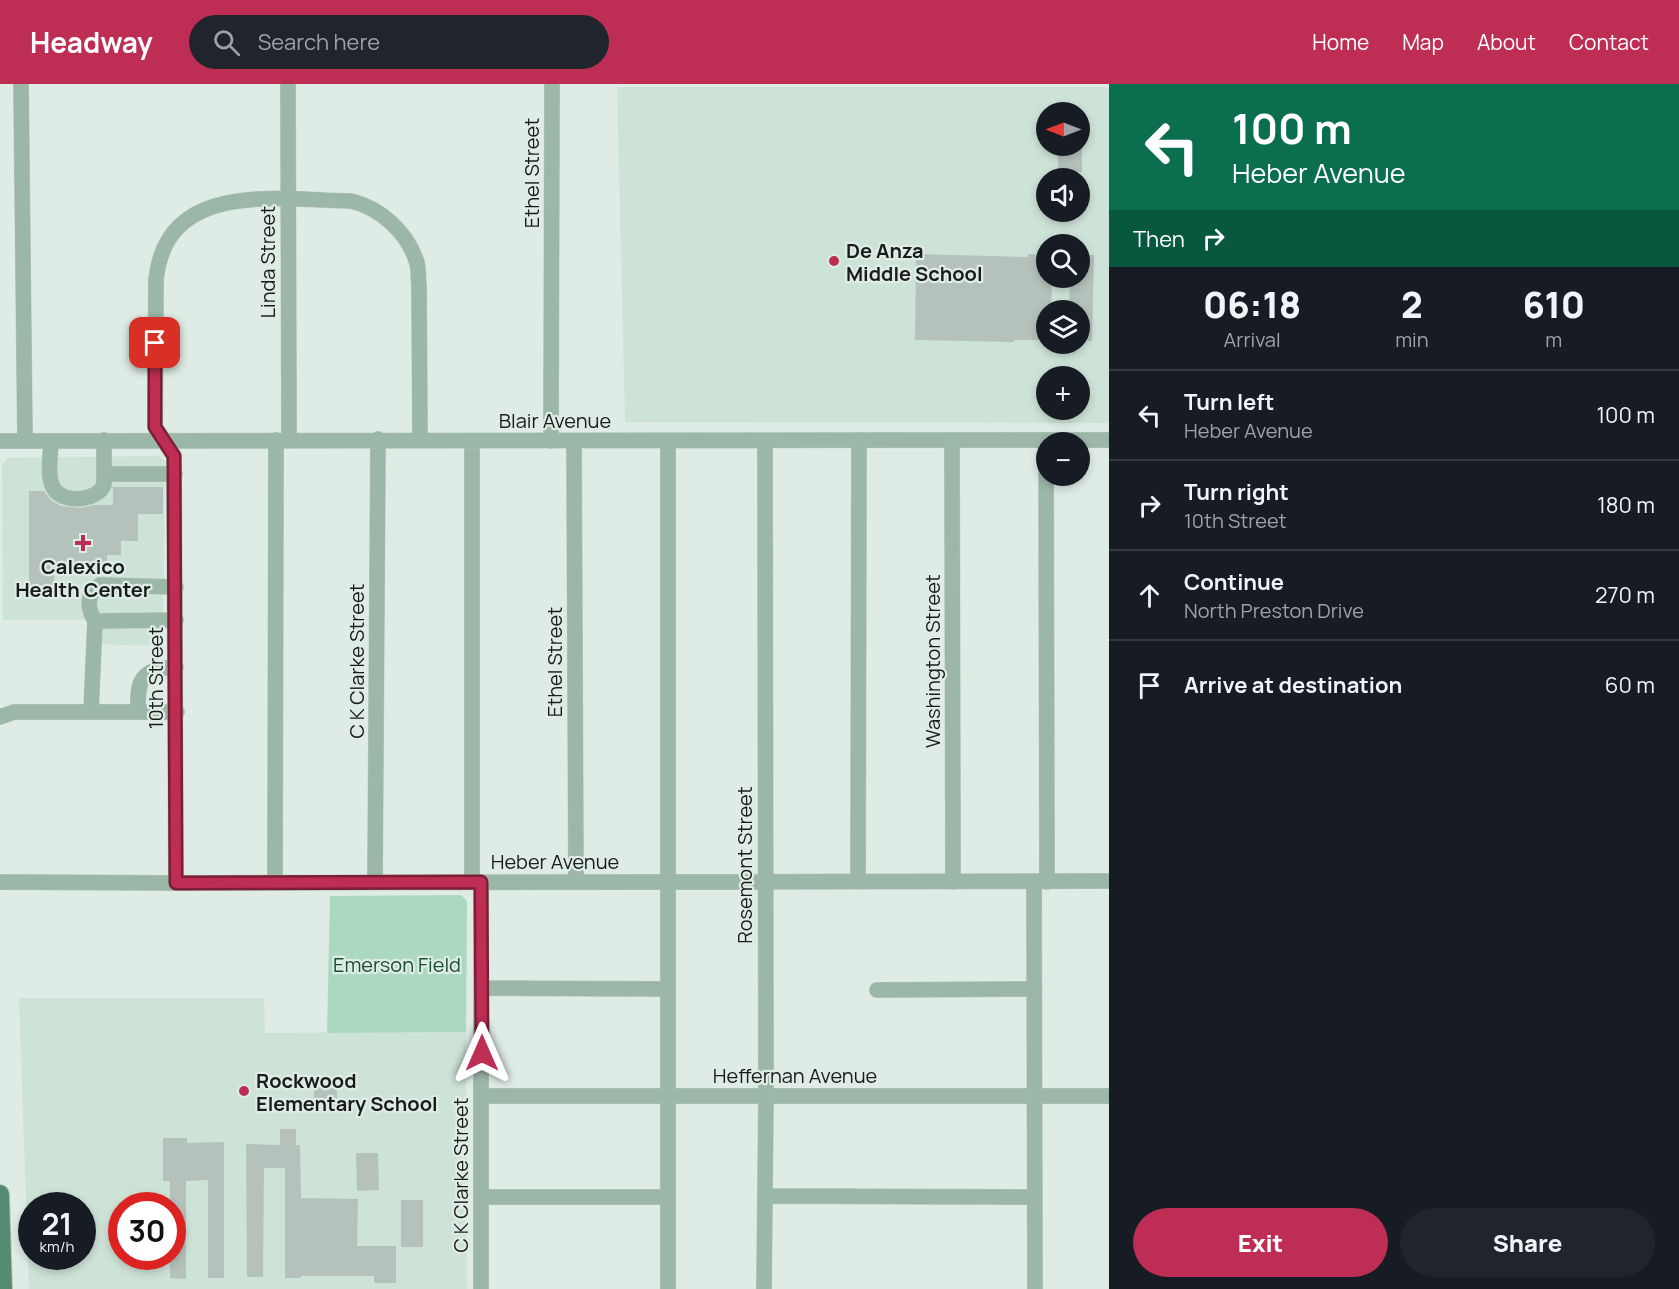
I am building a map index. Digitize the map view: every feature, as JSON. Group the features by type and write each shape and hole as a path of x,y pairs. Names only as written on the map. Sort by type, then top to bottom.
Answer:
{"main road":[{"path":"0,1194 3,1289"}],"street":[{"path":"21,84 25,441"},
{"name":"Linda Street","path":"275,883 288,200 288,84"},
{"name":"Ethel Street","path":"551,441 552,84"},
{"name":"10th Street","path":"176,883 175,474 174,456 155,427 157,267 170,235 199,211 226,201 351,201 364,204 396,226 408,243 417,264 420,440"},
{"name":"C K Clarke Street","path":"375,883 378,439"},
{"path":"51,441 50,478 54,488 62,496 83,498 96,495 104,485 104,440"},
{"path":"858,882 859,440"},
{"name":"Washington Street","path":"952,440 954,882"},
{"name":"Blair Avenue","path":"0,441 1036,440"},
{"name":"Blair Avenue","path":"1090,440 1109,440"},
{"name":"C K Clarke Street","path":"472,441 476,882 481,988 481,1289"},
{"name":"Ethel Street","path":"574,441 576,882"},
{"path":"668,441 668,1289"},
{"name":"Rosemont Street","path":"764,1289 765,441"},
{"path":"104,474 175,474"},
{"path":"1035,1289 1035,989 1040,882 1045,486"},
{"path":"91,712 95,621 90,613 89,600 93,589 100,585 176,587"},
{"path":"95,621 176,620"},
{"path":"138,712 138,685 143,678 151,670 176,667"},
{"path":"0,717 14,712 177,712"},
{"name":"Heber Avenue","path":"0,882 1109,881"},
{"path":"481,988 668,989"},
{"path":"877,990 1035,989"},
{"name":"Heffernan Avenue","path":"482,1096 1109,1096"},
{"path":"765,1196 1035,1197"},
{"path":"481,1197 668,1197"}],"shaded area":[{"name":"De Anza Middle School","path":"617,87 1107,87 1109,89 1109,423 625,422"},
{"name":"Calexico Health Center","path":"159,456 165,461 163,646 88,644 89,620 3,620 2,465 8,458"},
{"name":"Rockwood Elementary School","path":"19,998 264,998 265,1033 466,1032 467,1289 29,1289 28,1270 96,1270 96,1192 26,1192"}],"green space":[{"name":"Emerson Field","path":"461,895 467,901 466,1032 327,1033 330,896"}],"building":[{"path":"1058,156 1082,156 1082,168 1058,168"},
{"path":"916,254 1028,257 1028,254 1036,254 1036,288 1052,288 1051,300 1036,300 1036,340 1014,340 1014,342 915,340"},
{"path":"1090,255 1094,255 1092,341 1090,341 1090,300 1069,300 1070,288 1090,288"},
{"path":"113,487 163,487 163,514 138,514 138,541 121,541 121,555 107,555 107,569 54,569 54,587 29,587 29,491 44,491 52,501 61,506 80,508 113,505"},
{"path":"314,1084 337,1084 337,1107 314,1107"},
{"path":"280,1129 296,1129 296,1145 300,1145 301,1198 358,1199 357,1246 396,1246 396,1283 374,1283 374,1276 285,1278 285,1168 264,1168 263,1277 247,1277 246,1144 280,1145"},
{"path":"163,1138 187,1138 187,1143 224,1142 224,1278 208,1278 208,1180 186,1181 186,1192 170,1192 170,1181 163,1181"},
{"path":"356,1153 378,1153 379,1190 357,1191"},
{"path":"401,1200 423,1200 423,1247 401,1247"},
{"path":"170,1270 186,1270 186,1279 170,1278"}],"place":[{"name":"De Anza Middle School","path":"834,261"},
{"name":"Calexico Health Center","path":"83,543"},
{"name":"Rockwood Elementary School","path":"244,1091"}],"route":[{"path":"155,343 155,427 174,456 177,712 176,883 481,882 482,1053"}]}
